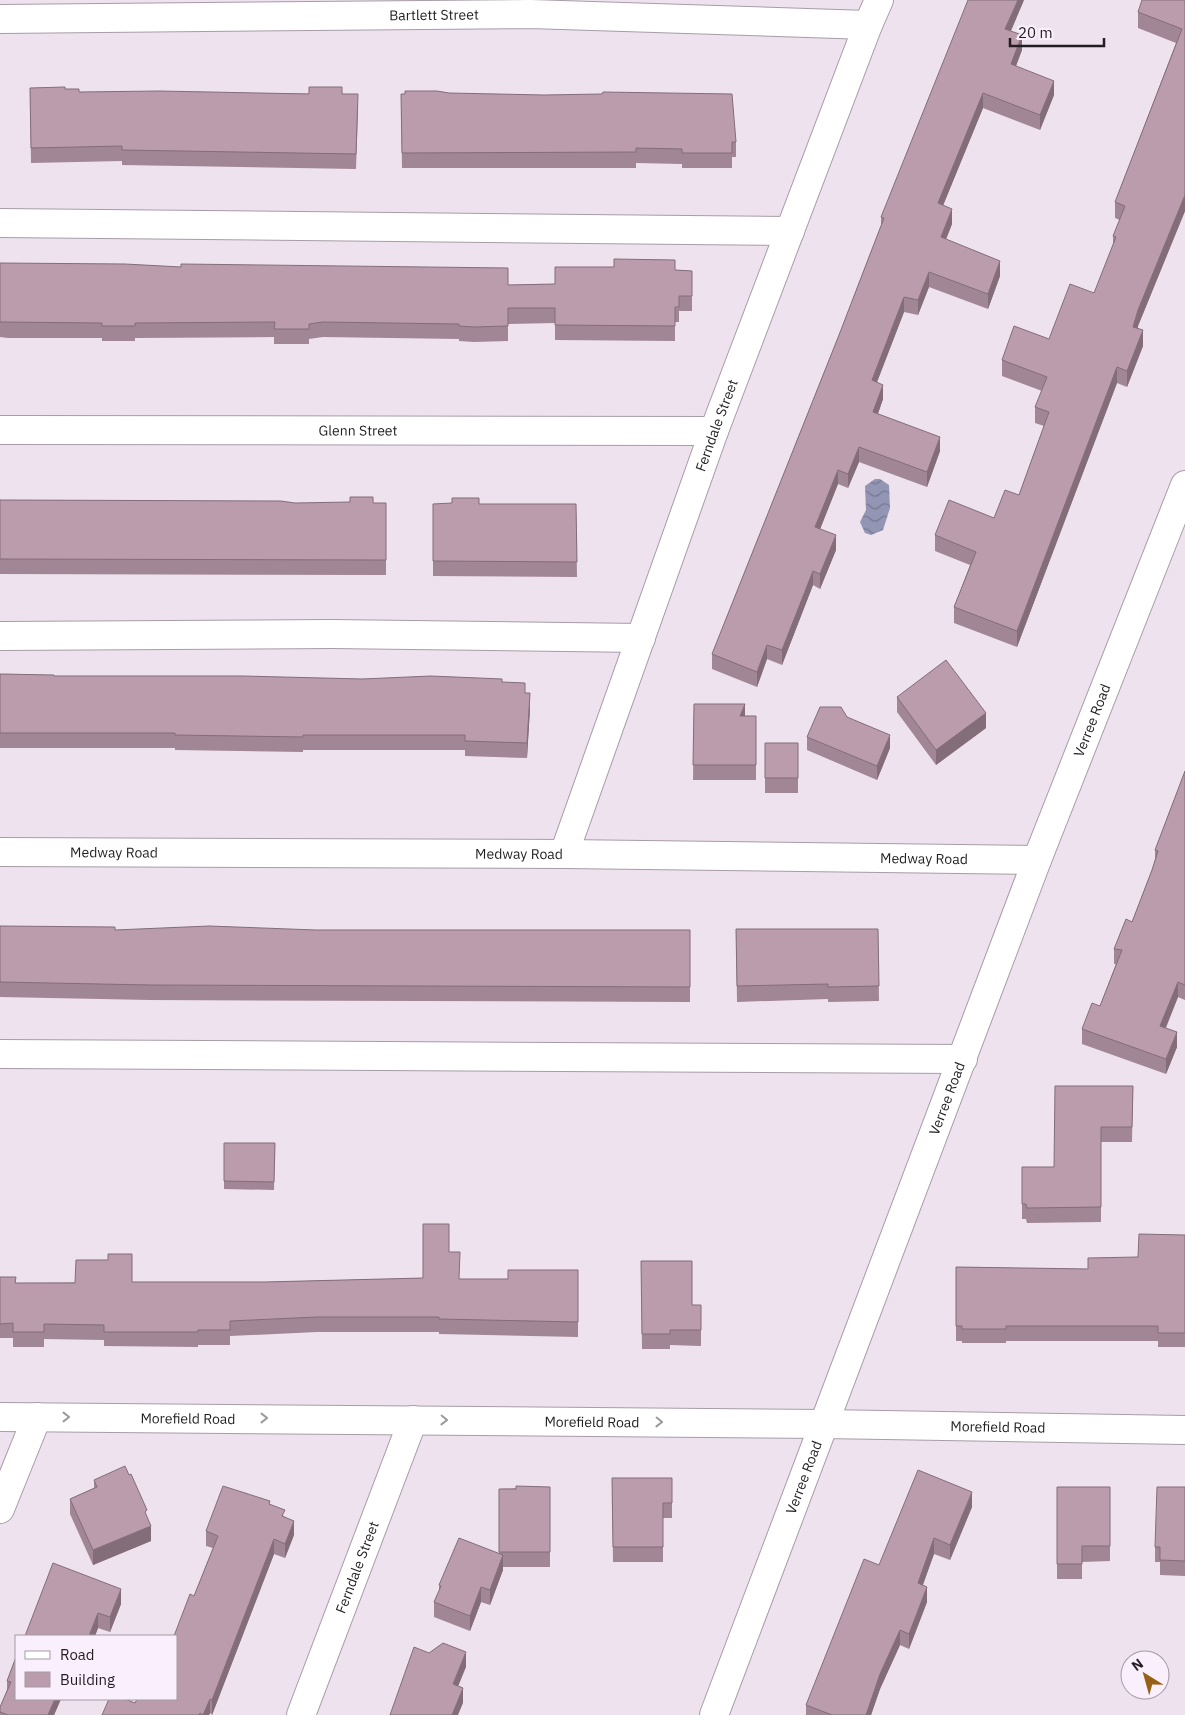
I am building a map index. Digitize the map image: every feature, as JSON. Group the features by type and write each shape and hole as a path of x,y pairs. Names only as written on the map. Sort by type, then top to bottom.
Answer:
{"street":[{"name":"Ferndale Street","path":"564,854 714,431 879,0"},
{"name":"Bartlett Street","path":"0,19 120,10 530,7 720,9 868,25"},
{"path":"0,223 790,231"},
{"name":"Glenn Street","path":"0,430 714,431"},
{"name":"Verree Road","path":"714,1715 1038,860 1185,485"},
{"path":"0,636 332,634 640,638"},
{"name":"Medway Road","path":"0,852 564,854 1038,860"},
{"path":"0,1054 962,1059"},
{"name":"Morefield Road","path":"0,1417 824,1424 1185,1430"},
{"path":"0,1509 37,1417"},
{"name":"Ferndale Street","path":"301,1715 413,1420"}],"water":[{"path":"875,479 880,479 889,485 890,508 883,530 871,535 865,533 860,522 866,510 865,486"}],"building":[{"path":"968,0 1018,0 1005,29 1022,35 1011,64 1054,81 1040,115 983,93 938,203 952,209 941,237 1000,261 988,294 929,272 918,300 904,297 872,380 883,385 873,412 940,437 927,472 859,447 848,474 838,470 815,527 836,535 820,574 813,571 782,650 767,645 757,672 712,654 839,335 884,218 881,217"},
{"path":"1142,0 1185,0 1185,195 1138,310 1133,327 1143,330 1127,371 1117,367 1017,631 954,607 976,552 935,535 949,500 994,518 1005,490 1019,495 1049,412 1035,407 1047,377 1002,360 1014,326 1049,339 1070,284 1094,293 1116,237 1113,236 1125,206 1115,202 1182,29 1138,12"},
{"path":"65,87 65,89 79,89 79,92 159,91 309,94 309,87 342,87 342,94 358,94 356,154 122,150 122,146 31,148 30,88"},
{"path":"405,91 544,95 602,94 603,92 732,94 736,142 732,142 732,153 682,153 682,149 636,148 636,152 402,153 401,94 405,94"},
{"path":"614,259 675,260 675,270 692,271 692,296 679,296 679,307 675,307 675,326 555,325 555,308 508,308 508,326 474,327 459,326 459,324 323,322 309,324 309,329 274,329 275,322 135,323 135,326 102,326 102,323 0,322 0,263 125,264 181,267 181,264 508,268 508,285 555,284 555,267 614,267"},
{"path":"350,497 373,497 373,503 386,503 386,560 0,559 0,500 281,501 295,503 350,502"},
{"path":"452,498 479,498 479,504 576,504 577,562 433,561 433,504 452,503"},
{"path":"946,660 986,713 936,750 897,697"},
{"path":"0,674 362,679 431,676 502,679 502,682 525,683 525,693 530,693 527,743 465,741 465,735 303,735 303,737 175,735 175,733 0,733"},
{"path":"694,704 745,704 740,716 756,716 756,765 693,765"},
{"path":"820,707 841,707 847,717 890,735 877,766 807,737"},
{"path":"765,743 798,743 798,778 765,778"},
{"path":"1185,771 1185,985 1178,982 1160,1026 1177,1032 1166,1059 1082,1029 1092,1003 1100,1006 1122,950 1114,949 1126,919 1132,922 1152,870 1158,851 1155,850"},
{"path":"0,926 115,927 115,930 209,926 316,930 690,930 690,987 150,985 0,982"},
{"path":"736,929 878,929 879,986 828,987 828,984 737,986"},
{"path":"1055,1086 1133,1086 1132,1127 1101,1127 1101,1207 1027,1208 1026,1204 1022,1204 1022,1167 1054,1167"},
{"path":"224,1143 275,1143 274,1182 224,1181"},
{"path":"423,1224 449,1224 449,1252 460,1252 459,1279 508,1279 508,1270 578,1270 578,1322 439,1319 439,1317 317,1317 230,1321 230,1330 198,1330 198,1332 104,1332 104,1325 44,1324 44,1332 13,1332 13,1323 0,1324 0,1277 16,1277 15,1283 75,1283 76,1260 108,1260 108,1254 132,1254 132,1282 265,1282 423,1278"},
{"path":"1139,1234 1185,1235 1185,1333 1158,1333 1158,1326 1006,1326 1006,1329 962,1329 962,1326 956,1326 956,1267 1088,1269 1088,1258 1138,1257"},
{"path":"641,1261 692,1261 692,1305 701,1305 701,1330 670,1330 670,1334 642,1334"},
{"path":"125,1466 129,1475 131,1474 147,1510 145,1512 151,1526 93,1550 70,1499 97,1487 94,1480"},
{"path":"918,1470 972,1492 950,1545 934,1538 918,1583 927,1587 909,1634 900,1630 880,1674 866,1715 832,1715 806,1705 864,1559 879,1565"},
{"path":"612,1478 672,1478 672,1503 663,1503 663,1547 613,1547"},
{"path":"223,1486 270,1501 269,1504 285,1510 282,1516 294,1521 285,1544 274,1539 212,1700 210,1699 203,1715 200,1713 199,1715 102,1715 109,1700 128,1700 135,1703 136,1700 178,1700 178,1635 174,1635 190,1594 194,1596 218,1536 206,1531"},
{"path":"516,1486 550,1487 550,1552 499,1552 499,1489 516,1489"},
{"path":"1057,1487 1110,1487 1110,1546 1082,1546 1082,1564 1057,1564"},
{"path":"1157,1487 1185,1487 1185,1561 1160,1560 1160,1547 1155,1547"},
{"path":"459,1538 503,1555 490,1590 481,1587 470,1616 434,1602 441,1586 439,1585"},
{"path":"53,1563 121,1589 110,1617 98,1613 89,1635 25,1635"},
{"path":"443,1643 466,1652 453,1684 463,1688 452,1715 390,1715 414,1647 429,1653"},
{"path":"15,1660 15,1700 55,1700 48,1715 8,1715 0,1712 0,1707 11,1682 7,1681"}]}
